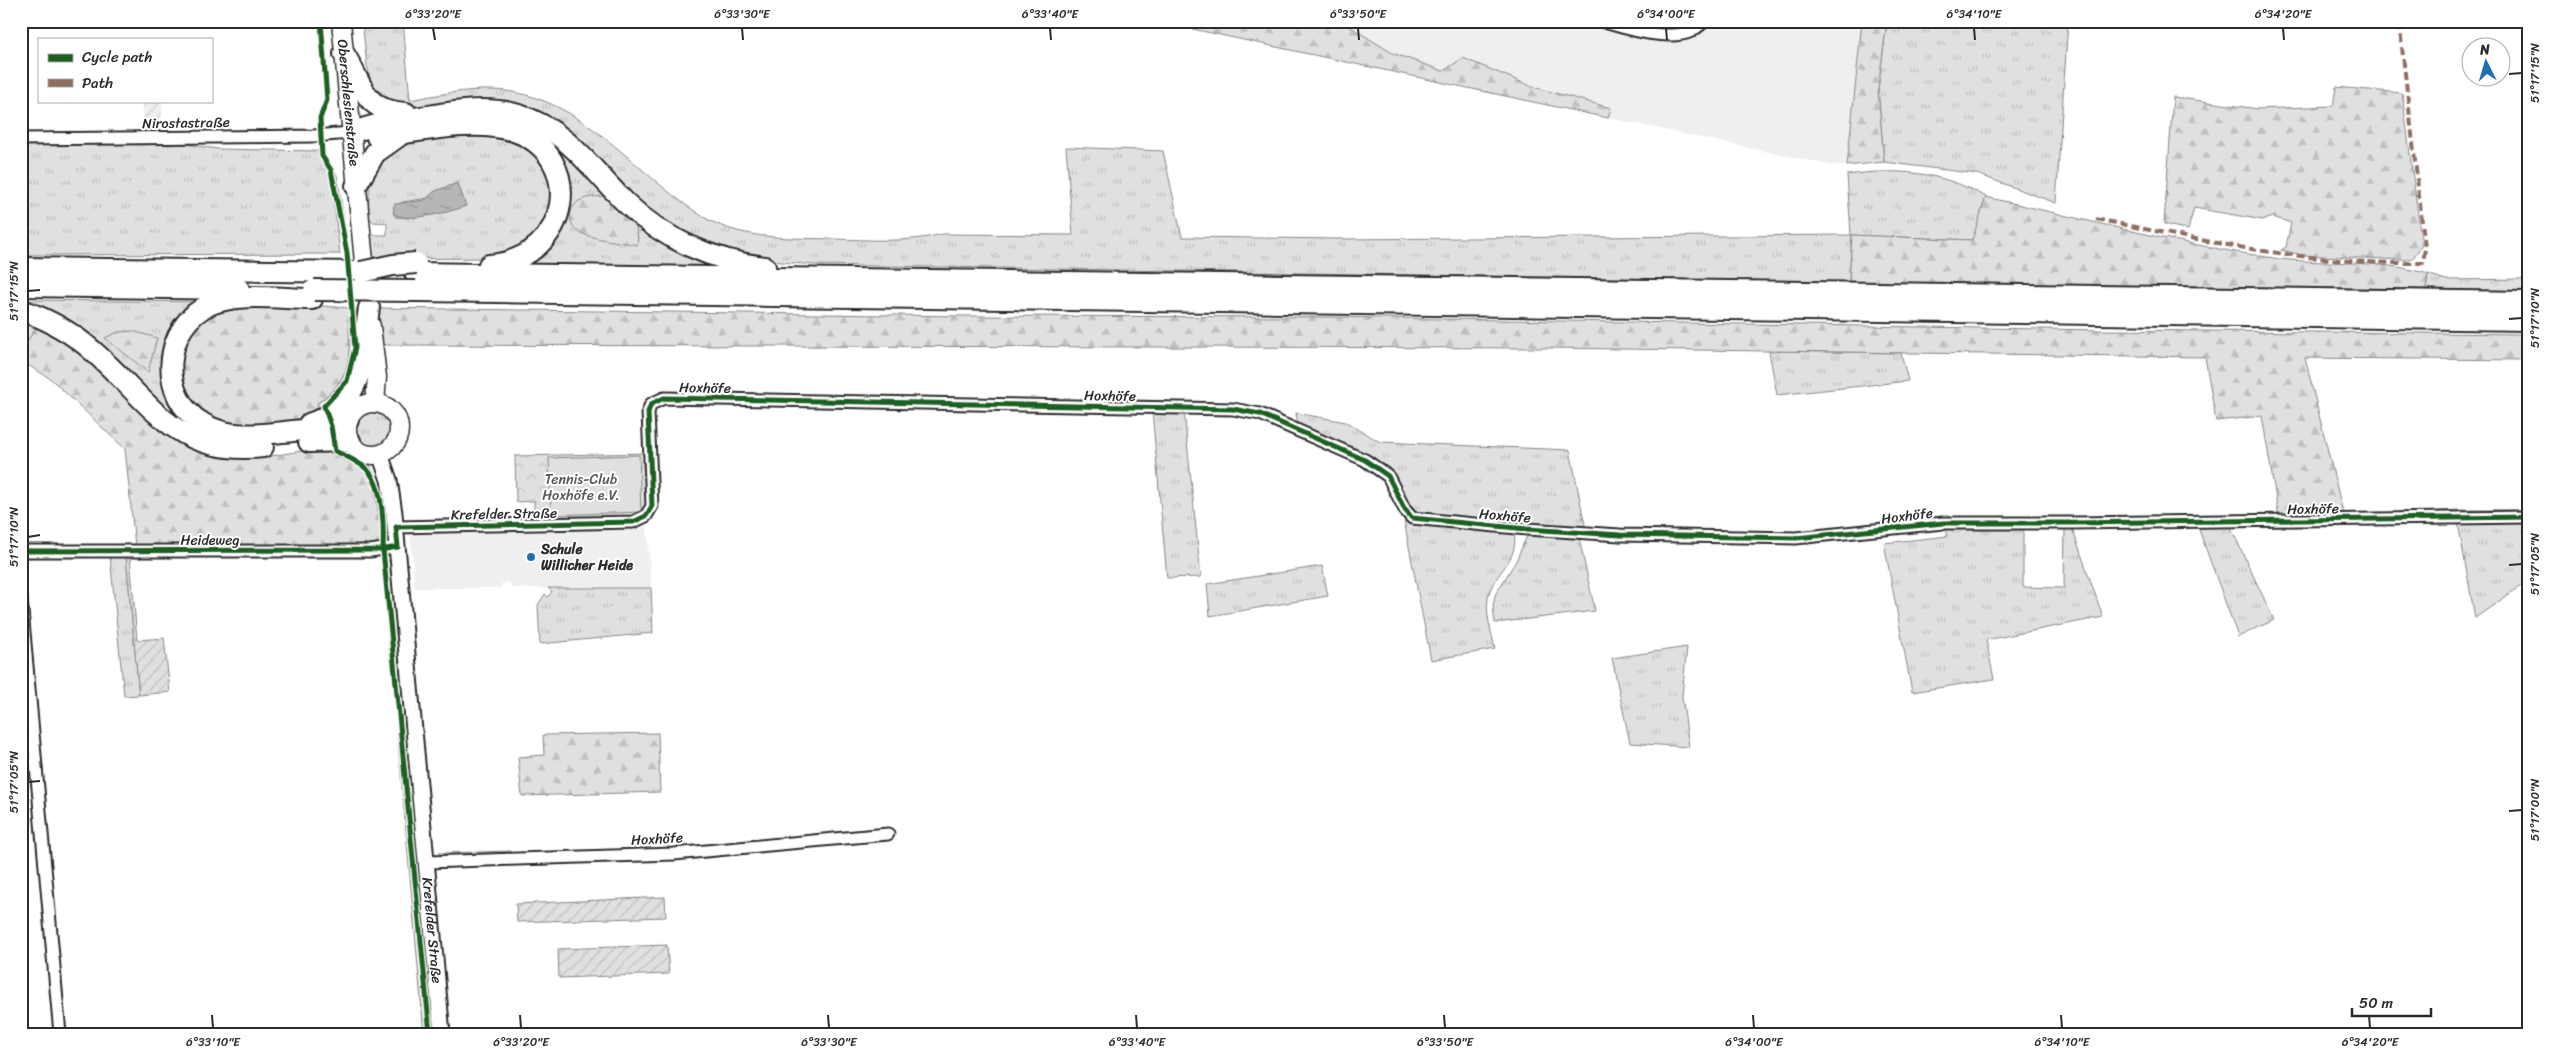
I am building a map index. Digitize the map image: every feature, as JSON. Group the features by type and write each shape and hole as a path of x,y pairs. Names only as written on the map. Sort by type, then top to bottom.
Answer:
{"highway":[{"path":"344,54 357,75 363,92 376,107 398,113 438,114"},
{"path":"351,133 370,125 438,114 486,110 524,117 560,137 629,207 680,242 731,262 846,279"},
{"path":"351,133 371,137 481,126 514,131 534,141 545,153 557,173 560,189 560,208 553,228 541,245 526,256 506,263 415,282"},
{"path":"356,186 375,153 403,134"},
{"path":"21,268 313,287"},
{"path":"348,420 331,426 273,433 228,433 205,425 193,417 182,405 173,384 171,368 174,346 189,320 200,310 214,303 313,287 361,272 415,282 518,292 2528,320"},
{"path":"21,286 313,287 415,282 846,279 2528,302"},
{"path":"273,433 319,420 334,411 350,394 362,369 369,308"},
{"path":"21,310 56,325 83,343 162,419 198,441 235,448 322,440 350,441"}],"main road":[{"name":"Oberschlesienstraße","path":"341,21 356,186"},
{"path":"356,186 377,376 375,403"},
{"path":"375,403 388,408 394,414 399,429 394,444 380,454 365,454 358,451 350,441 346,427 348,420 361,405 375,403"},
{"name":"Krefelder Straße","path":"380,454 391,489 396,527 442,1034"}],"street":[{"path":"1601,21 1635,31 1664,34 1691,31 1705,21"},
{"name":"Nirostastraße","path":"21,140 313,136 351,133"},
{"name":"Hoxhöfe","path":"632,522 646,516 652,506 648,412 651,404 664,398 1233,409 1260,414 1365,460 1388,476 1405,510 1412,518 1536,530 1620,535 1796,538 1943,523 2122,523 2528,517"},
{"name":"Krefelder Straße","path":"396,527 632,522"},
{"name":"Heideweg","path":"21,552 370,551 398,547"},
{"path":"21,599 60,1034"},
{"name":"Hoxhöfe","path":"426,862 674,854 888,834"}],"shaded area":[{"path":"1341,21 1862,21 1847,166 1830,165 1609,118 1610,107 1533,87 1463,58 1443,71 1392,53"},
{"path":"143,102 162,102 162,119 143,119"},
{"name":"Schule Willicher Heide","path":"647,526 651,588 511,588 510,582 502,583 501,588 415,588 410,531"}],"green space":[{"path":"362,21 403,21 410,100 462,91 493,90 525,95 554,106 582,121 681,202 707,219 737,231 769,237 889,240 916,239 943,234 1073,235 1066,147 1163,151 1182,237 1341,239 1851,235 1847,175 1883,172 1918,174 1952,182 1986,197 1973,240 1852,235 1849,282 816,265 758,260 714,248 651,216 572,138 404,110 378,102 387,97 372,86 367,66"},
{"path":"1155,21 1341,21 1392,53 1443,71 1463,58 1533,87 1611,108 1608,118"},
{"path":"1617,21 1694,21 1686,26 1656,29"},
{"path":"1862,21 1887,21 1878,89 1884,162 1847,166"},
{"path":"1887,21 2068,21 2056,203 1977,174 1884,162 1878,89"},
{"path":"2336,87 2402,93 2422,245 2413,258 2405,260 2302,255 2281,250 2286,247 2291,223 2273,217 2263,220 2194,208 2188,230 2164,224 2173,97 2258,109 2333,106"},
{"path":"531,127 585,165 638,238 633,217 729,267 519,263 564,202 530,135"},
{"path":"500,134 530,146 543,163 550,177 551,217 529,245 495,258 371,259 370,242 372,235 387,235 387,223 373,222 368,216 370,173 394,144 442,137","holes":["429,198 431,214 404,218 402,202"]},
{"path":"177,143 218,149 319,151 331,178 340,254 21,255 21,144"},
{"path":"327,157 337,175 349,250 340,221 336,181"},
{"path":"614,196 628,212 635,224 638,238 637,245 588,236 576,230 572,224 571,212 578,202 588,198"},
{"path":"1986,197 2231,251 2287,260 2369,264 2409,269 2428,274 2426,289 1849,282 1852,235 1972,240"},
{"path":"2428,274 2446,280 2528,279 2528,291 2426,289"},
{"path":"21,300 214,302 170,348 302,439 258,448 214,445 21,302"},
{"path":"293,304 349,308 348,362 339,383 317,403 320,415 311,419 248,430 210,420 189,399 181,372 182,356 192,332 207,316 230,305"},
{"path":"349,308 356,308 358,326 354,377 320,415 317,403 330,394 348,369"},
{"path":"376,308 963,316 1326,317 2100,330 2528,334 2528,360 2305,358 2344,516 2279,517 2262,416 2216,421 2205,357 1550,348 381,345"},
{"path":"21,320 37,327 21,350"},
{"path":"37,327 80,352 207,452 249,458 329,448 331,453 365,470 373,480 381,529 380,545 135,546 125,449 51,379 21,361 21,350"},
{"path":"133,331 157,338 148,372 105,338 118,332"},
{"path":"1769,351 1901,353 1908,381 1777,395"},
{"path":"1152,411 1184,412 1201,577 1167,578"},
{"path":"373,412 380,413 386,417 390,423 390,437 386,443 380,447 373,448 366,447 360,443 356,437 355,430 356,423 360,417 366,413"},
{"path":"1296,413 1346,422 1380,442 1570,450 1586,530 1410,513 1391,469 1298,425"},
{"path":"329,448 348,448 359,454 375,474 380,487 390,538 380,545 381,529 378,500 365,470 330,453"},
{"name":"Tennis-Club Hoxhöfe e.V.","path":"645,453 646,506 642,513 629,519 534,520 534,501 516,502 515,456"},
{"name":"Tennis-Club Hoxhöfe e.V.","path":"639,455 641,512 551,515 549,458"},
{"path":"2458,510 2528,510 2528,512 2351,516"},
{"path":"1404,521 1514,531 1515,542 1513,551 1491,589 1487,604 1495,649 1431,660"},
{"path":"2528,521 2528,581 2475,618 2458,523"},
{"path":"2230,526 2274,620 2238,637 2198,527"},
{"path":"1945,527 2023,528 2023,587 2064,588 2065,528 2072,528 2103,617 1986,640 1994,679 1912,692 1884,543 1948,536"},
{"path":"1533,532 1579,538 1595,611 1495,623 1493,607 1495,595 1516,561 1526,538"},
{"path":"381,555 393,564 402,660 390,661"},
{"path":"110,556 126,556 139,695 124,696"},
{"path":"126,556 130,556 137,640 164,638 170,692 139,695"},
{"path":"1322,566 1328,596 1210,616 1207,584"},
{"path":"548,588 651,588 653,633 540,644 538,605 545,594 548,597 552,591"},
{"path":"1687,647 1682,696 1689,747 1630,743 1612,658"},
{"path":"397,732 409,738 436,1034 424,1034"},
{"path":"658,733 660,792 522,796 518,757 544,755 543,735"},
{"path":"511,851 511,856 440,857 439,853"},
{"path":"665,897 666,917 517,922 516,904"},
{"path":"667,945 669,974 559,978 558,949"}],"water":[{"path":"458,183 466,206 441,214 423,217 396,217 393,213 395,204 425,200 435,191"}],"marked path":[{"path":"2096,219 2218,243 2299,256 2381,263 2423,263 2425,248 2399,21"}],"cycle path":[{"path":"321,21 327,100 320,118 322,156 331,170 347,253 355,348 347,381 324,406 331,426 335,451 363,466 370,473 379,493 383,517 383,550 430,1034"},
{"path":"21,551 380,550 398,547 396,527 633,522 646,516 652,506 648,412 651,404 664,398 1233,409 1260,414 1365,460 1388,476 1405,510 1412,518 1527,529 1620,535 1796,538 1943,523 2528,517"}],"place":[{"name":"Schule Willicher Heide","path":"531,557"}]}
